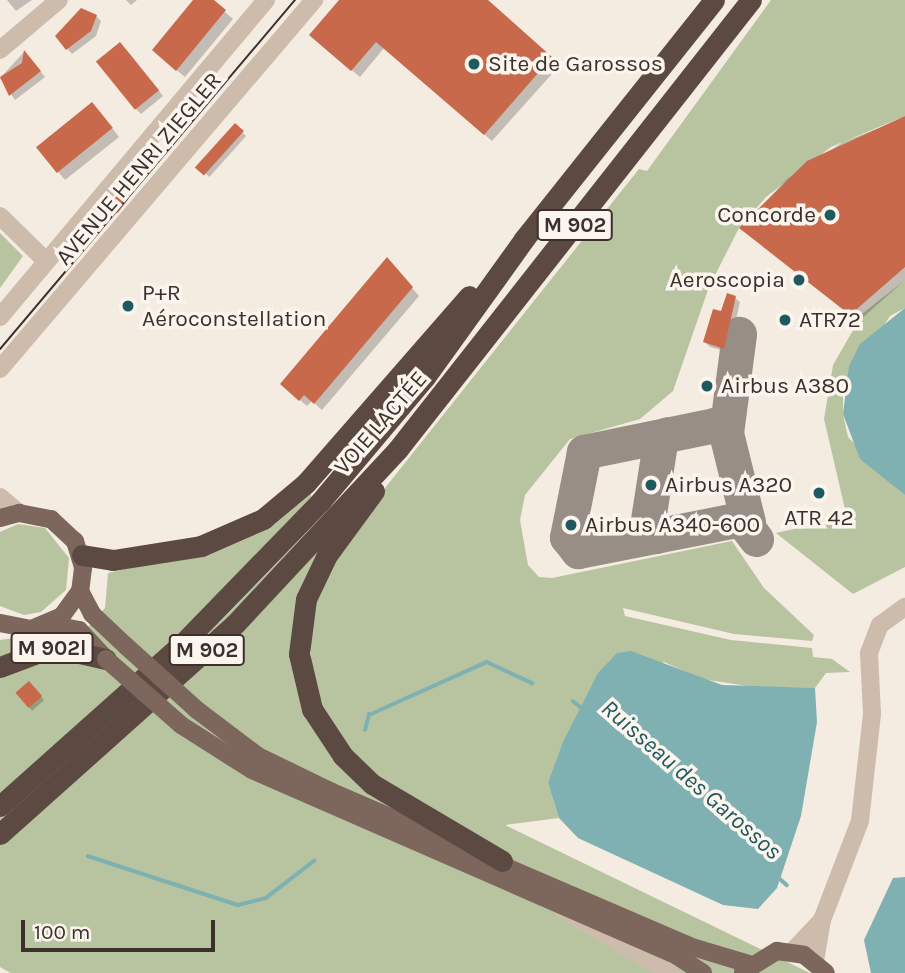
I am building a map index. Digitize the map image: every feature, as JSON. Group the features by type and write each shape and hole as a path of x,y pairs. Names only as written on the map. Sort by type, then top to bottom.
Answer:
{"highway":[{"name":"VOIE LACTÉE","path":"0,806 270,557 425,377 524,239 714,0"},
{"name":"VOIE LACTÉE","path":"0,834 235,624 398,449 751,0"},
{"path":"82,555 113,560 201,546 264,519 306,483 524,239"},
{"path":"398,449 327,555 306,599 299,654 312,709 343,756 372,784 502,861"},
{"name":"M 902l","path":"0,667 53,648 106,659"}],"main road":[{"path":"0,519 19,513 51,519 82,555 80,591 92,614 197,710 288,771 502,861 746,969 793,951 820,967"},
{"path":"48,625 80,591"},
{"path":"0,623 31,629 48,625 79,630 106,659 181,725 252,770 703,973"}],"street":[{"path":"0,50 59,0"},
{"name":"AVENUE HENRI ZIEGLER","path":"0,317 266,0"},
{"name":"AVENUE HENRI ZIEGLER","path":"0,369 314,0"},
{"path":"0,216 46,261"},
{"path":"0,497 19,513"},
{"path":"820,967 822,920 860,821 872,713 869,653 880,625 905,607"},
{"path":"561,908 671,973"},
{"path":"793,951 822,920"}],"green space":[{"path":"771,0 905,0 905,116 831,147 766,197 739,228 709,287 673,391 640,419 570,439 525,495 520,520 528,565 539,577 552,578 732,541 764,588 814,635 812,641 734,634 623,608 625,616 731,640 812,648 813,657 832,659 850,672 826,673 815,688 754,687 702,679 664,662 573,725 548,783 559,818 505,825 810,973 11,973 0,967 0,640 60,632 78,638 105,608 108,573 229,543 310,487 319,553 298,633 311,662 311,618 321,582 346,537 639,169 647,171"},
{"path":"0,233 23,256 0,288"},
{"path":"905,280 905,308 890,316 843,389 843,414 848,437 905,495 905,567 853,594 776,533 833,520 845,509 824,419 833,365 863,313"},
{"path":"18,524 45,528 69,558 66,590 41,612 24,615 0,606 0,532"}],"water":[{"path":"905,308 905,495 860,459 843,414 849,366 860,344"},
{"path":"631,651 722,685 815,688 817,722 801,816 777,888 758,909 723,905 578,838 559,818 548,783 563,742 598,673 617,653"},
{"path":"905,877 905,973 871,973 864,940 893,878"}],"building":[{"path":"193,0 214,0 226,10 176,71 152,50"},
{"name":"Site de Garossos","path":"339,0 488,0 552,57 484,135 376,42 351,71 309,35"},
{"path":"81,8 97,15 91,31 66,50 55,36"},
{"path":"120,42 159,90 135,110 96,62"},
{"path":"24,50 41,71 9,96 0,77 22,63"},
{"path":"92,102 113,128 57,173 36,147"},
{"path":"905,116 905,267 850,315 739,228 807,161"},
{"path":"235,123 244,131 204,176 195,168"},
{"path":"120,192 129,199 118,213 109,206"},
{"path":"387,257 413,287 314,404 304,395 299,401 280,384"},
{"path":"727,293 736,296 724,349 703,342 713,309 721,311"},
{"path":"29,681 42,696 29,708 15,693"}],"waterway":[{"name":"Ruisseau des Garossos","path":"365,730 369,715 487,662 532,683"},
{"name":"Ruisseau des Garossos","path":"573,701 584,710"},
{"name":"Ruisseau des Garossos","path":"88,856 238,905 266,898 314,861"},
{"name":"Ruisseau des Garossos","path":"778,877 787,885"}],"taxiway":[{"path":"726,433 739,334"},
{"path":"748,522 726,433 715,425 584,452 567,537 578,551 741,519 756,539"},
{"path":"656,536 647,526 660,443 667,434"}],"tram line":[{"path":"0,349 295,0"}],"place":[{"name":"Site de Garossos","path":"474,64"},
{"name":"Concorde","path":"830,215"},
{"name":"Aeroscopia","path":"799,280"},
{"name":"P+R Aéroconstellation","path":"128,306"},
{"name":"ATR72","path":"785,320"},
{"name":"Airbus A380","path":"707,386"},
{"name":"Airbus A320","path":"651,485"},
{"name":"ATR 42","path":"819,493"},
{"name":"Airbus A340-600","path":"571,525"}]}
